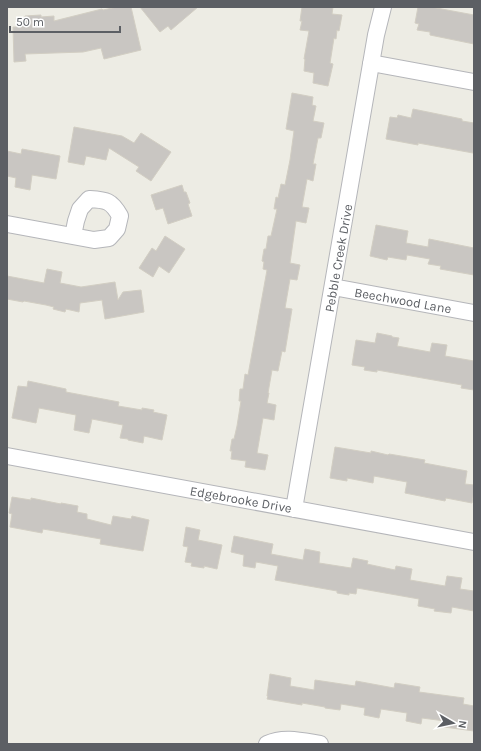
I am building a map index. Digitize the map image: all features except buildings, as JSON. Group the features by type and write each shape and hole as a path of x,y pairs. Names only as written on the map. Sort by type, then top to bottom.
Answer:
{"street":[{"name":"Pebble Creek Drive","path":"294,509 371,63 383,7"},
{"path":"371,63 474,82"},
{"path":"7,224 73,236"},
{"name":"Beechwood Lane","path":"333,287 474,313"},
{"name":"Edgebrooke Drive","path":"7,456 474,542"},
{"path":"267,744 288,739 320,744"}]}
